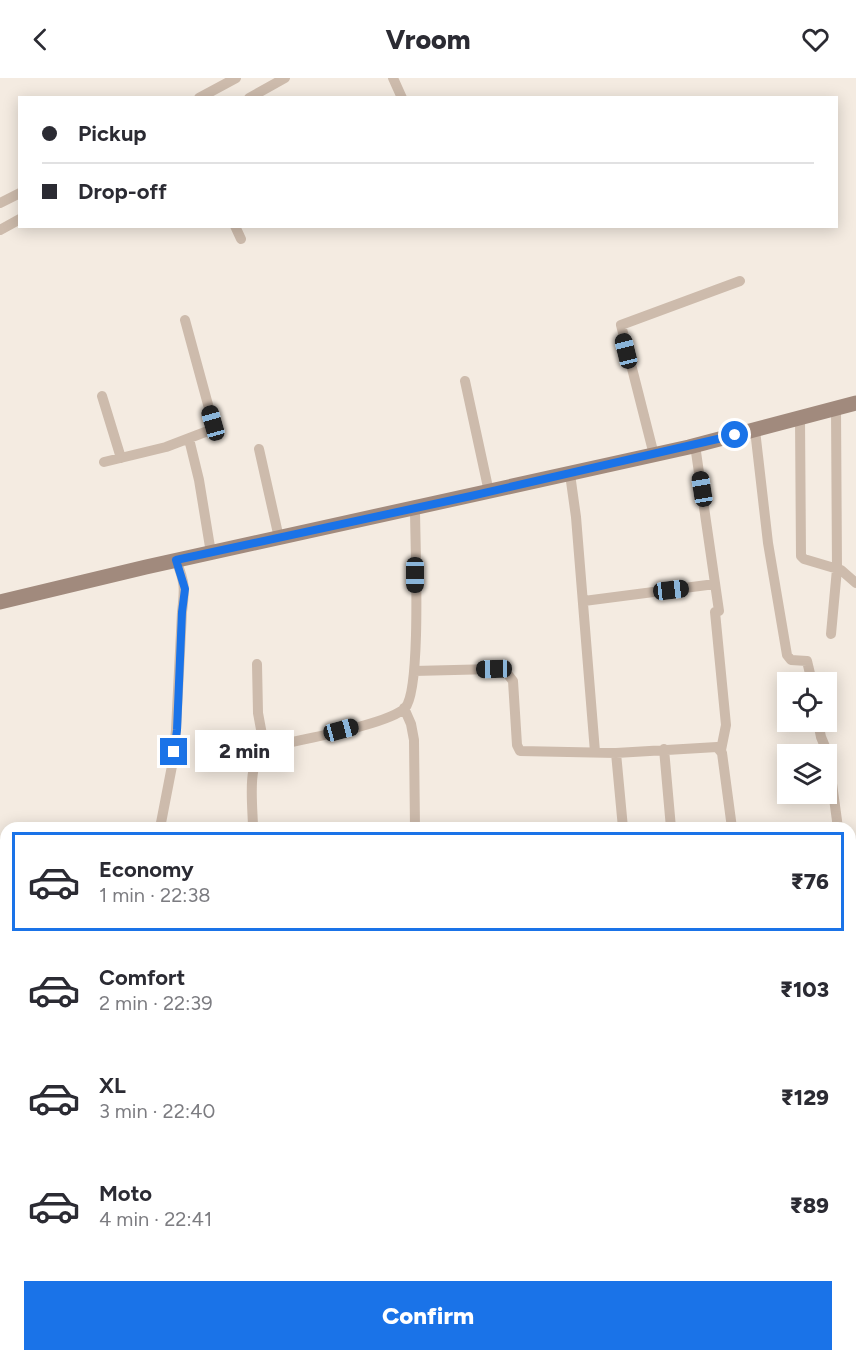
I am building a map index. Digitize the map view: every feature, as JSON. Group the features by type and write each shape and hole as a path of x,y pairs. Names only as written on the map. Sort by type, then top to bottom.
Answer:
{"street":[{"path":"203,96 236,78"},
{"path":"253,96 285,78"},
{"path":"393,78 401,96"},
{"path":"3,201 18,194"},
{"path":"0,230 18,220"},
{"path":"236,228 241,239"},
{"path":"654,455 621,325 740,281"},
{"path":"104,462 166,447 213,429 214,425 185,320"},
{"path":"465,381 489,492"},
{"path":"102,396 121,458"},
{"path":"0,603 176,560 695,446 856,403"},
{"path":"831,634 837,569 836,408"},
{"path":"800,418 801,556 846,573 856,583"},
{"path":"755,430 768,543 787,655 791,660 807,661 810,672"},
{"path":"189,439 199,480 211,553"},
{"path":"695,446 715,584 726,725 721,750 731,822"},
{"path":"259,449 279,538"},
{"path":"570,474 584,601 595,752"},
{"path":"253,822 253,770 255,762 265,751 283,744 382,720 404,708 410,699 414,671 415,509"},
{"path":"161,822 177,730 182,612 185,595 184,583 176,560"},
{"path":"584,601 715,584"},
{"path":"257,664 258,713 265,751"},
{"path":"414,671 494,669 506,672 513,681 518,749 523,752 616,753 715,746 721,750"},
{"path":"404,708 411,724 414,740 415,822"},
{"path":"820,732 828,754 837,822"},
{"path":"664,749 670,822"},
{"path":"616,753 622,822"}],"route":[{"path":"174,752 182,612 185,595 183,578 176,560 471,496 735,435"}]}
